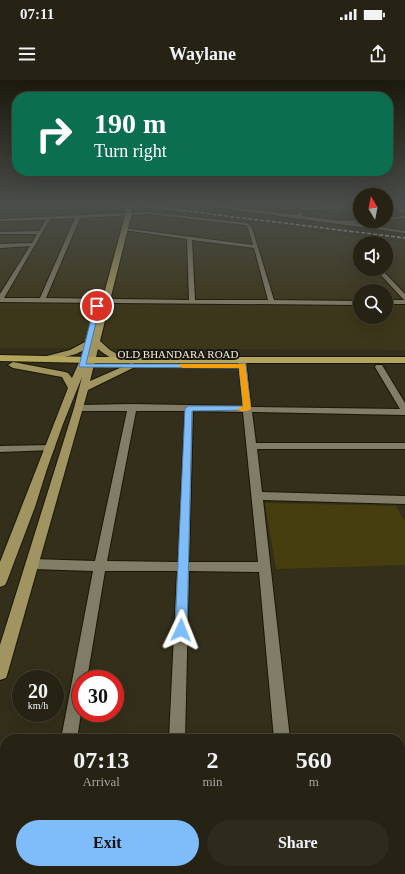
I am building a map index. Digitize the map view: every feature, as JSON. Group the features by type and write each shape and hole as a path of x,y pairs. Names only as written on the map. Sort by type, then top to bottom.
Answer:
{"highway":[{"path":"0,358 46,359 86,363 123,360 242,363 405,360"},
{"name":"OLD BHANDARA ROAD","path":"0,365 86,363 132,366 242,363 379,367 405,366"}],"main road":[{"path":"0,581 29,506 41,469 78,388 92,343 101,301 120,241"},
{"path":"101,301 104,274"},
{"path":"46,359 73,352 92,343"},
{"path":"92,343 123,360"},
{"path":"0,672 79,408 78,388 65,376 13,365"},
{"path":"78,388 132,366"}],"street":[{"path":"35,241 0,299 42,301 353,303"},
{"path":"42,301 68,241"},
{"path":"190,241 192,302"},
{"path":"212,241 256,247"},
{"path":"254,241 272,302"},
{"path":"0,246 33,244"},
{"path":"385,276 405,298"},
{"path":"393,302 405,302"},
{"path":"242,363 281,734"},
{"path":"379,367 405,411"},
{"path":"79,408 405,411"},
{"path":"70,734 100,566 132,408"},
{"path":"177,734 189,408"},
{"path":"251,446 405,446"},
{"path":"0,449 50,448"},
{"path":"257,496 404,501"},
{"path":"33,564 264,568"}],"shaded area":[{"path":"0,241 353,241 353,276 393,276 393,241 405,243 405,350 0,348"},
{"path":"265,503 396,506 405,522 405,565 276,569"}],"slow traffic":[{"path":"183,366 243,366 247,409 241,409"}],"route":[{"path":"97,306 82,366 243,366 247,409 189,408 181,630"}]}
